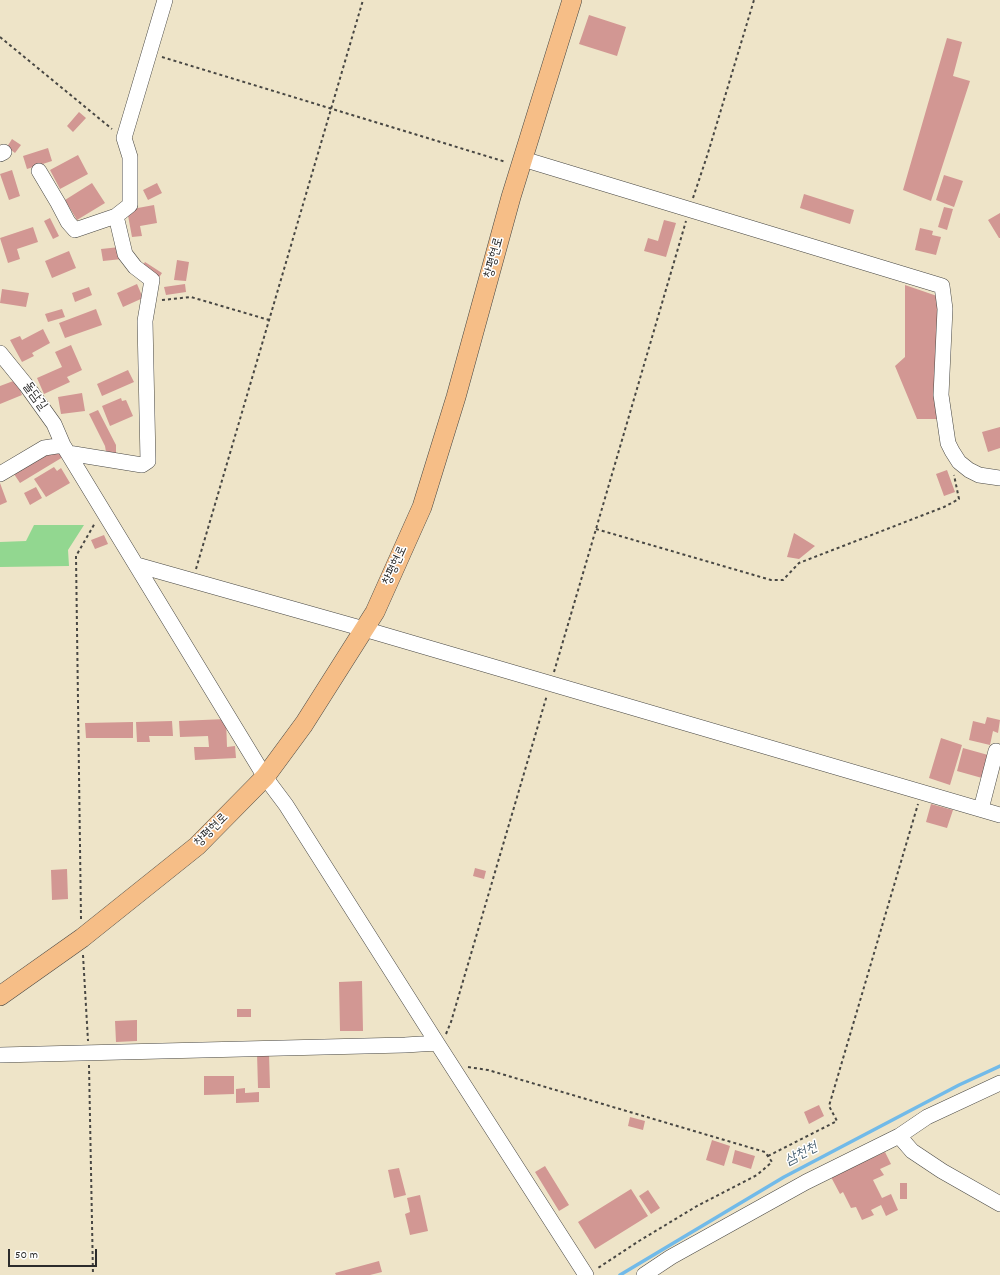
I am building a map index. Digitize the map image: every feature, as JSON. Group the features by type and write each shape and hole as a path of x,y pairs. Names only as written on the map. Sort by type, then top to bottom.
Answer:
{"main road":[{"name":"창평현로","path":"0,996 82,938 197,846 265,777 304,724 376,612 422,507 456,396 522,163 572,0"}],"street":[{"path":"39,171 68,222 75,230 116,216 130,205 130,157 124,138 166,0"},
{"path":"522,163 689,210 942,286 945,309 941,394 948,443 955,456 969,470 979,475 1000,478"},
{"path":"0,474 44,448 66,449 142,465 148,461 146,321 152,280 135,267 125,254 116,216"},
{"name":"돌담길","path":"0,353 54,424 66,449 265,777 286,804 452,1067 590,1273"},
{"path":"137,565 364,629 1000,815"},
{"path":"981,809 996,751"},
{"path":"0,1055 437,1043"},
{"path":"644,1275 671,1257 806,1182 899,1136 927,1117 1000,1083"},
{"path":"899,1136 912,1151 942,1172 1000,1204"}],"path":[{"path":"192,581 363,0"},
{"path":"437,1043 445,1037 451,1022 689,210 708,153 754,0"},
{"path":"0,37 124,138"},
{"path":"150,53 331,109 522,163"},
{"path":"149,301 191,297 269,320"},
{"path":"596,529 771,580 783,580 799,563 944,507 959,499 952,467 955,456"},
{"path":"93,1275 88,1053 82,938 76,556 103,510"},
{"path":"768,1156 837,1121 829,1106 922,792"},
{"path":"452,1067 469,1067 488,1070 765,1152 772,1162 757,1175 697,1206 639,1240 590,1273"}],"green space":[{"path":"34,525 84,525 68,550 69,566 0,567 0,542 26,541"}],"building":[{"path":"589,15 626,27 617,56 579,44"},
{"path":"947,38 962,42 953,76 970,81 931,201 903,190"},
{"path":"79,112 86,118 73,132 67,126"},
{"path":"12,139 21,145 15,153 7,147"},
{"path":"48,148 52,161 27,169 23,156"},
{"path":"78,155 88,174 60,189 50,170"},
{"path":"12,170 20,196 9,200 0,174"},
{"path":"944,175 963,181 954,207 936,200"},
{"path":"92,183 105,203 77,220 65,200"},
{"path":"157,183 162,193 148,200 143,190"},
{"path":"804,194 854,210 850,224 800,208"},
{"path":"154,205 157,223 140,226 142,236 132,237 127,210"},
{"path":"944,207 953,209 947,230 938,227"},
{"path":"1000,213 1000,238 999,238 988,220"},
{"path":"50,218 59,236 53,239 44,221"},
{"path":"664,220 676,223 666,257 644,251 648,238 658,241"},
{"path":"33,227 38,242 17,249 20,259 8,263 0,238"},
{"path":"920,228 933,231 932,235 941,237 936,255 915,250"},
{"path":"120,247 122,259 103,261 101,249"},
{"path":"69,251 76,268 52,278 45,261"},
{"path":"177,260 189,262 186,281 174,280"},
{"path":"145,262 162,273 158,279 141,268"},
{"path":"137,284 143,298 123,307 117,293"},
{"path":"185,284 186,292 166,295 164,287"},
{"path":"905,285 937,296 938,419 917,419 895,366 905,357"},
{"path":"89,287 92,295 75,302 72,293"},
{"path":"2,289 29,293 26,307 0,303"},
{"path":"62,309 65,317 48,322 45,314"},
{"path":"96,309 102,325 65,338 59,323"},
{"path":"43,329 50,343 32,353 34,356 22,362 10,340 20,336 22,340"},
{"path":"71,345 82,370 67,377 70,382 44,394 37,378 62,367 55,352"},
{"path":"128,370 134,382 102,396 97,384"},
{"path":"16,380 22,395 0,404 0,386"},
{"path":"82,393 85,411 61,414 58,397"},
{"path":"121,398 122,401 126,400 133,416 110,426 102,406"},
{"path":"98,410 116,445 116,454 106,452 105,446 89,414"},
{"path":"1000,427 1000,448 988,452 982,432"},
{"path":"57,448 63,457 20,483 14,474"},
{"path":"54,467 57,471 61,468 70,483 46,497 34,479"},
{"path":"947,470 955,492 944,496 936,474"},
{"path":"0,483 7,502 0,505"},
{"path":"36,487 42,498 30,505 24,493"},
{"path":"794,533 815,546 799,559 787,557"},
{"path":"104,535 108,544 95,549 91,540"},
{"path":"987,717 1000,720 998,733 993,731 990,745 969,740 973,721 985,724"},
{"path":"226,719 227,747 235,746 236,758 195,760 194,747 209,747 208,736 180,737 179,721"},
{"path":"172,721 173,736 149,736 150,742 137,742 136,722"},
{"path":"133,722 133,738 86,738 85,723"},
{"path":"941,738 962,745 950,785 929,778"},
{"path":"963,748 988,755 982,778 957,771"},
{"path":"931,804 953,810 947,828 926,822"},
{"path":"475,868 486,871 484,879 473,876"},
{"path":"67,869 68,899 52,900 51,870"},
{"path":"362,981 363,1031 340,1031 339,982"},
{"path":"237,1009 251,1009 251,1017 237,1017"},
{"path":"137,1020 137,1041 116,1042 115,1021"},
{"path":"257,1053 269,1053 270,1088 258,1088"},
{"path":"204,1076 234,1076 234,1094 204,1095"},
{"path":"245,1088 245,1093 259,1092 259,1102 236,1103 236,1089"},
{"path":"819,1105 824,1116 809,1124 804,1112"},
{"path":"630,1117 645,1121 643,1130 628,1126"},
{"path":"712,1140 730,1146 724,1166 706,1160"},
{"path":"735,1150 755,1156 751,1169 732,1163"},
{"path":"885,1152 891,1164 880,1169 884,1175 873,1180 882,1198 891,1194 898,1210 886,1216 881,1205 871,1210 874,1215 862,1220 856,1207 851,1208 843,1192 840,1194 831,1177"},
{"path":"545,1166 569,1205 559,1211 535,1172"},
{"path":"399,1168 406,1195 394,1198 388,1170"},
{"path":"900,1183 907,1183 907,1199 900,1199"},
{"path":"631,1189 648,1216 595,1249 578,1222"},
{"path":"648,1190 660,1208 651,1214 639,1196"},
{"path":"420,1195 428,1231 410,1235 405,1214 410,1212 407,1198"},
{"path":"379,1261 382,1272 370,1275 336,1275 335,1273"}],"waterway":[{"name":"삼천천","path":"620,1275 784,1177 959,1085 1000,1066"}]}
